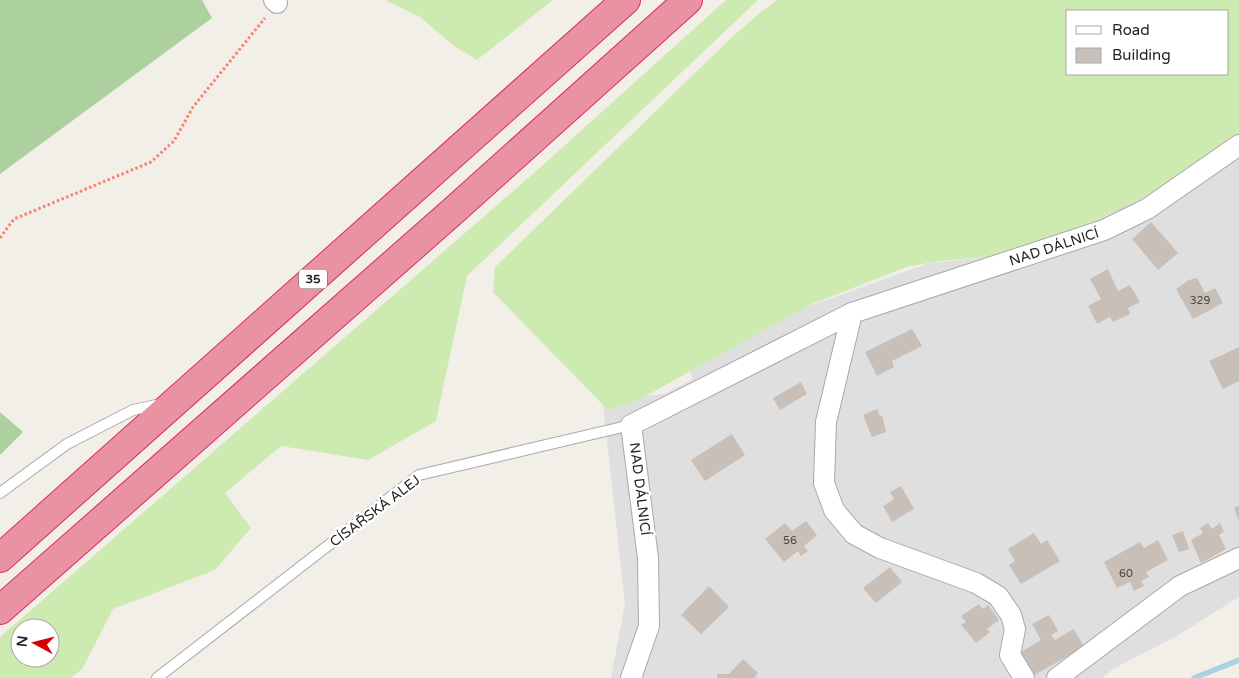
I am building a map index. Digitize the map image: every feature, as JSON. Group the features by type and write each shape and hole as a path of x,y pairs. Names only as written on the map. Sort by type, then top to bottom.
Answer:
{"highway":[{"name":"35","path":"0,558 626,0"},
{"path":"0,610 437,225 688,0"}],"street":[{"name":"NAD DÁLNICÍ","path":"631,678 649,626 648,558 631,425 852,313 1104,230 1147,209 1239,145"},
{"path":"852,313 826,422 824,483 834,510 854,534 880,548 976,583 998,596 1011,615 1015,629 1010,655 1024,678"},
{"path":"1057,678 1180,586 1239,558"}],"lane":[{"path":"0,493 67,444 133,410 176,400"},
{"name":"CÍSAŘSKÁ ALEJ","path":"157,678 419,475 631,425"}],"path":[{"path":"0,238 14,219 151,162 174,141 194,107 275,1"}],"shaded area":[{"path":"1239,132 1239,597 1175,637 1113,669 1102,678 611,678 625,604 603,404 609,410 635,402 645,396 664,394 693,379 690,371 804,308 929,263 1021,251 1122,209 1162,186 1231,140 1230,137"}],"green space":[{"path":"0,0 202,0 212,18 0,174"},
{"path":"385,0 553,0 477,60 454,46 420,17"},
{"path":"726,0 758,0 467,276 436,421 368,460 281,446 225,493 251,528 215,570 113,609 83,668 71,678 0,678 0,637 10,628 10,668 60,668 60,618 22,618 534,173"},
{"path":"777,0 1239,0 1239,132 1230,137 1228,144 1156,190 1122,209 1021,251 986,257 938,261 907,267 812,304 635,402 608,410 493,292 495,267 733,36"},
{"path":"0,412 23,432 0,455"}],"building":[{"path":"1151,222 1178,253 1158,270 1132,239"},
{"path":"1108,269 1118,291 1130,285 1140,302 1128,308 1130,314 1113,322 1110,317 1097,324 1088,306 1101,299 1090,279"},
{"path":"1197,278 1205,293 1215,288 1223,303 1193,319 1176,289 1189,280"},
{"path":"912,329 922,346 892,361 894,367 877,376 865,352"},
{"path":"1239,347 1239,381 1223,389 1209,361"},
{"path":"801,382 807,394 780,410 773,398"},
{"path":"877,409 880,416 882,415 886,432 872,437 863,415"},
{"path":"732,434 745,455 705,481 691,460"},
{"path":"901,486 914,509 892,522 883,506 894,499 890,492"},
{"path":"1239,506 1239,521 1234,508"},
{"path":"806,521 817,535 804,546 808,551 801,556 798,551 784,562 765,539 785,523 792,531"},
{"path":"1208,523 1212,529 1220,523 1224,532 1219,535 1226,549 1201,563 1191,540 1203,533 1200,528"},
{"path":"1183,531 1189,549 1179,552 1172,535"},
{"path":"1034,533 1041,544 1047,540 1060,561 1021,584 1009,565 1015,561 1008,549"},
{"path":"1158,540 1168,560 1146,572 1149,577 1141,581 1144,586 1134,591 1130,582 1117,588 1104,562 1140,542 1144,548"},
{"path":"890,567 902,582 876,603 863,588"},
{"path":"709,586 729,607 701,634 681,615"},
{"path":"979,604 983,609 988,605 999,620 987,629 990,632 976,643 961,625 966,622 961,616"},
{"path":"1049,615 1058,631 1051,635 1055,640 1074,629 1084,647 1029,678 1016,655 1041,640 1032,624"},
{"path":"743,659 758,673 754,678 717,678 717,674 729,674"}],"waterway":[{"path":"1194,678 1239,660"}]}
